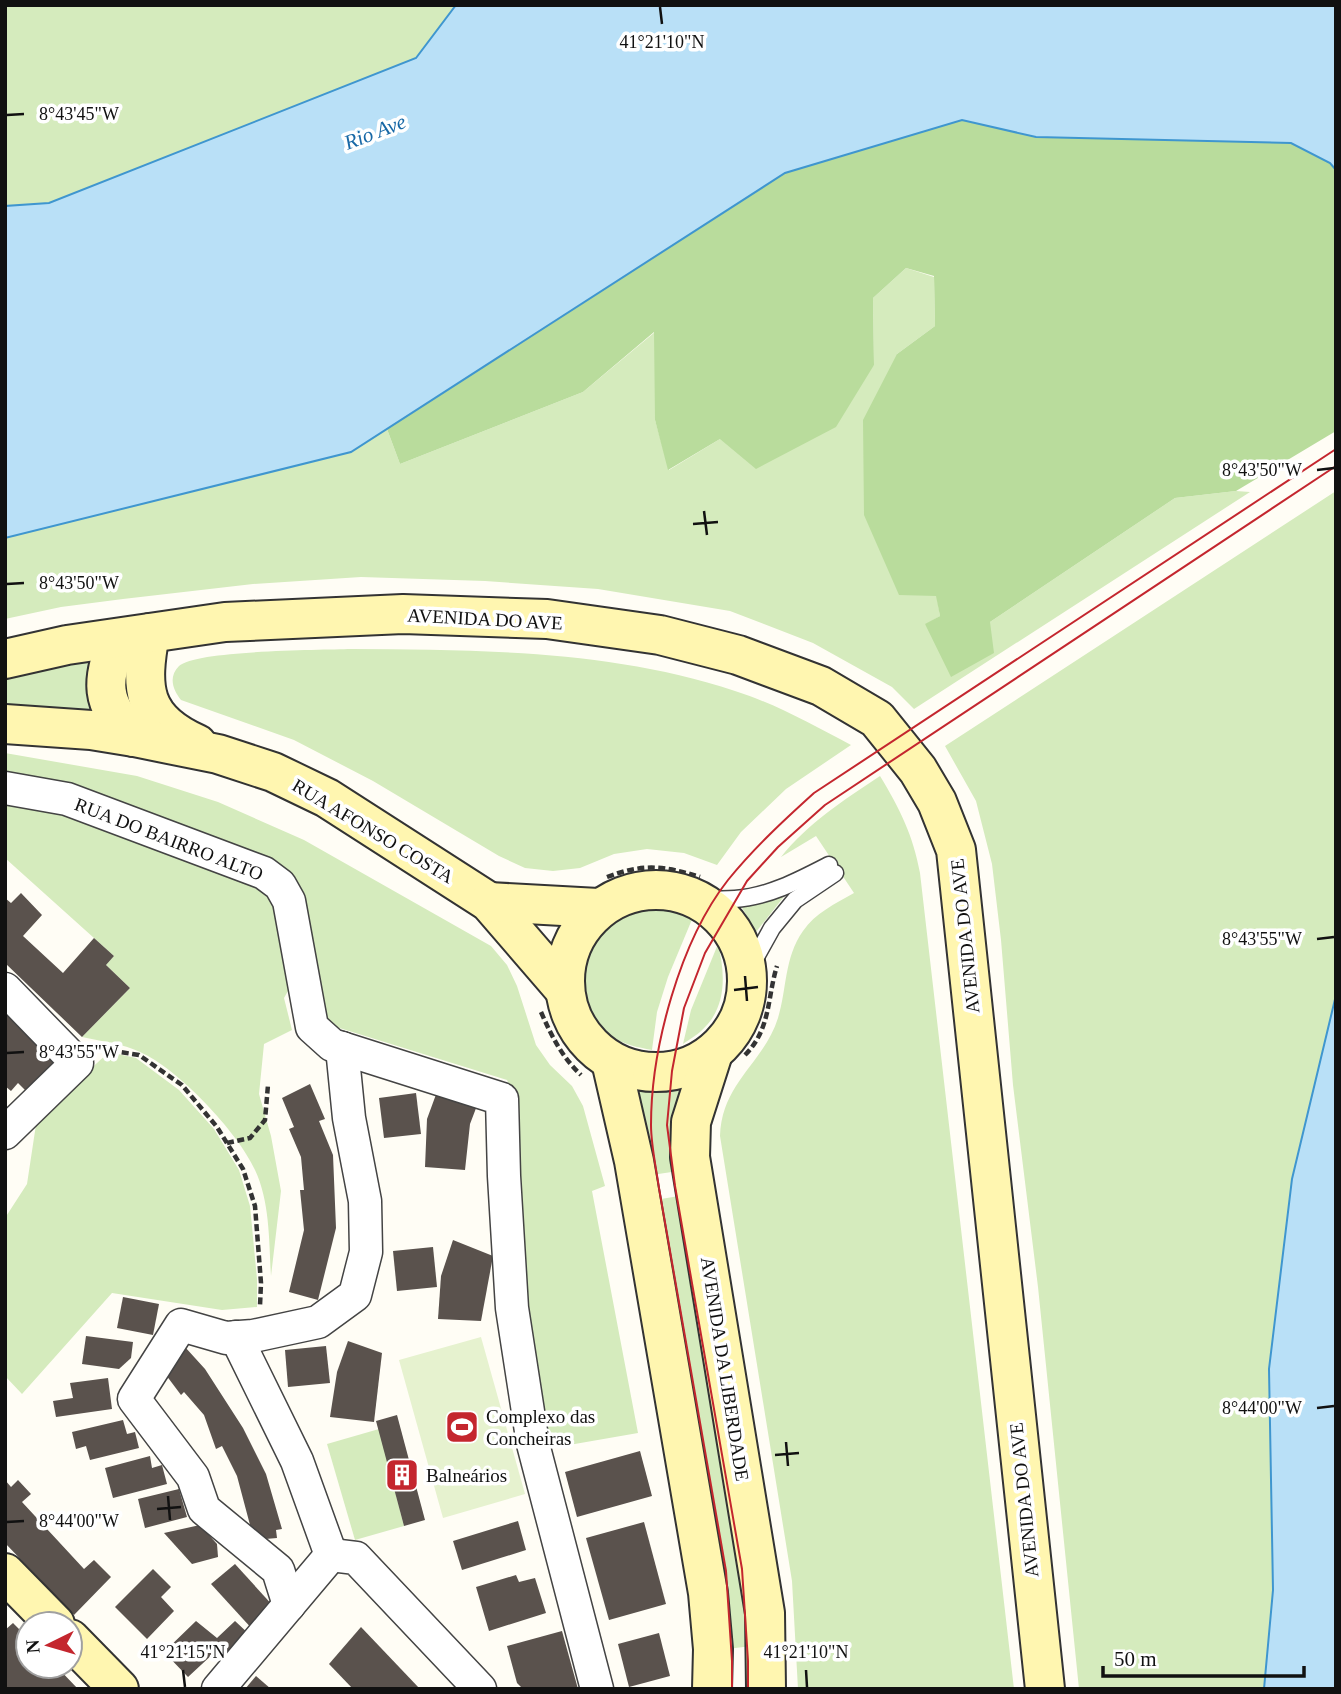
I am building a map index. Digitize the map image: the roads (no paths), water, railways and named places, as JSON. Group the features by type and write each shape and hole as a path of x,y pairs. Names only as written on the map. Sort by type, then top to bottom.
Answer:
{"street":[{"name":"AVENIDA DO AVE","path":"5,659 67,645 225,622 403,614 547,620 660,635 738,655 821,686 877,719 918,770 937,802 956,850 1045,1689"},
{"path":"134,737 120,724 108,704 105,680 109,658 134,635 145,658 144,687 156,716 179,736 218,754"},
{"name":"RUA AFONSO COSTA","path":"5,724 91,730 134,737 218,754 273,772 327,799 489,902 564,989"},
{"name":"RUA DO BAIRRO ALTO","path":"5,788 66,799 264,873 280,885 289,901 312,1027 332,1045 502,1099 512,1308 533,1444 597,1689"},
{"path":"654,888 684,893 702,889 711,907 740,944 763,967 733,1030 728,1055 656,1073 633,1070 611,1061 588,1042 572,1018 564,989 566,958 578,931 599,894 625,894 654,888"},
{"name":"RUA AFONSO COSTA","path":"489,902 599,894"},
{"path":"5,989 77,1063 5,1133"},
{"path":"289,1605 278,1570 204,1509 193,1477 134,1399 181,1325 226,1338 247,1336 318,1322 355,1295 366,1252 365,1201 349,1118 342,1048"},
{"name":"AVENIDA DA LIBERDADE","path":"728,1055 691,1122 690,1157 765,1613 766,1689"},
{"path":"611,1061 634,1161 708,1593 713,1649 712,1689"},
{"path":"247,1336 331,1555"},
{"path":"218,1689 331,1555"},
{"path":"331,1555 356,1558 480,1689"},
{"path":"5,1573 41,1610"},
{"path":"84,1653 119,1689"}],"lane":[{"path":"702,889 736,900 790,885 832,869 795,900 772,928 763,967"}],"water":[{"name":"Rio Ave","path":"456,5 1336,5 1336,170 1330,163 1291,143 1036,137 962,120 785,173 351,452 5,538 5,206 49,203 416,58"},
{"path":"1336,995 1336,1689 1264,1689 1273,1590 1269,1369 1292,1179"}],"tram line":[{"path":"732,1689 726,1571 651,1133 652,1095 663,1030 672,996 696,933 711,905 738,868 814,793 1336,449"},
{"path":"748,1689 742,1569 675,1186 667,1125 672,1071 684,1008 705,953 747,881 778,847 825,805 1336,466"}],"place":[{"name":"Complexo das Concheiras","path":"462,1427"},
{"name":"Balneários","path":"402,1475"}]}
